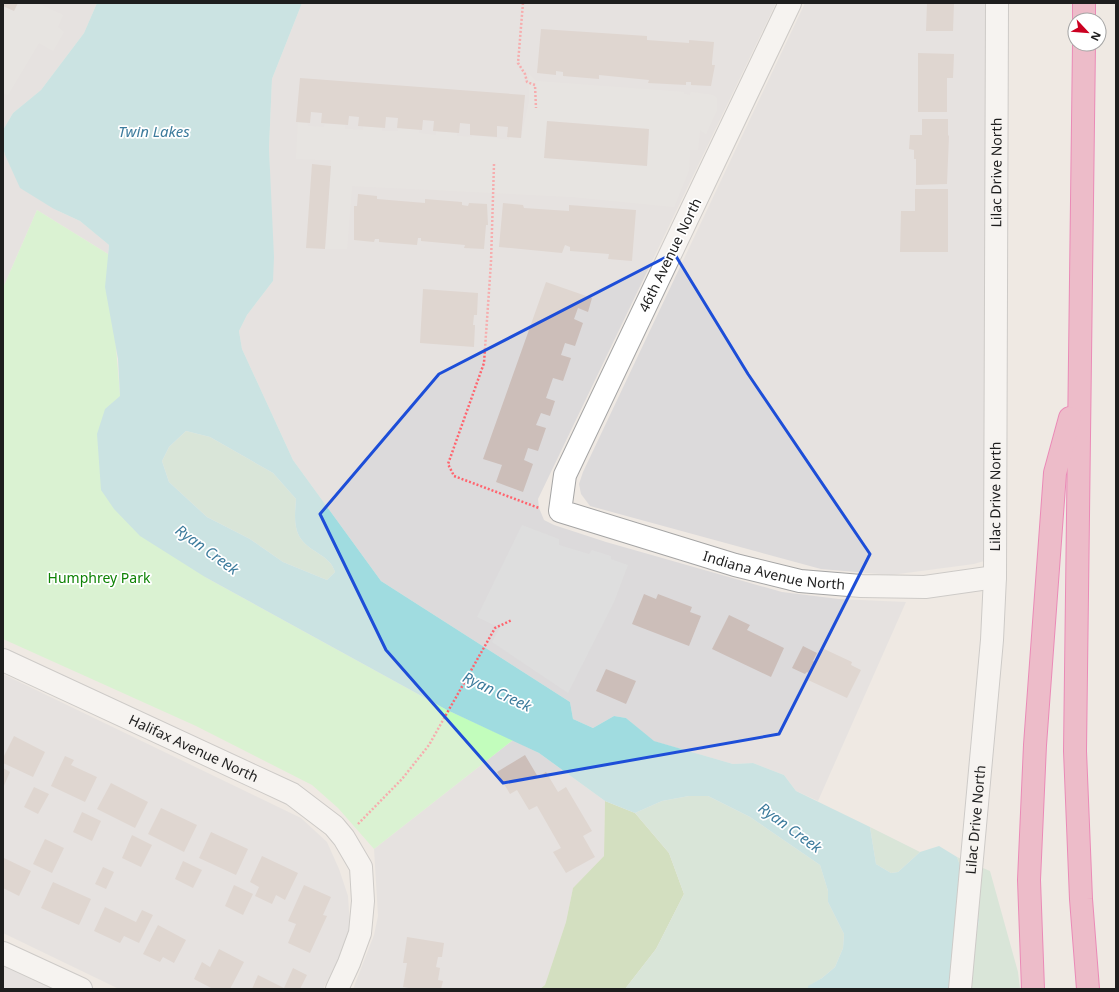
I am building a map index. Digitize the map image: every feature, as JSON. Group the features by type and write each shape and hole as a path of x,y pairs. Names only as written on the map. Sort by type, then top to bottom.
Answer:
{"highway":[{"path":"1084,52 1078,388 1075,751 1081,899 1088,989"},
{"path":"1033,989 1029,880 1036,737 1055,473 1078,388"}],"street":[{"name":"46th Avenue North","path":"560,511 565,475 790,3"},
{"name":"Lilac Drive North","path":"960,989 992,640 995,577 997,3"},
{"name":"Indiana Avenue North","path":"560,511 735,565 800,581 862,586 925,586 995,577"},
{"name":"Halifax Avenue North","path":"3,660 292,794 334,826 344,838 361,867 364,901 360,933 349,963 337,989"},
{"path":"3,953 81,989"}],"path":[{"path":"523,3 518,63 525,74 527,82 535,85 536,108"},
{"path":"494,164 491,262 484,363 448,464 454,476 539,508"},
{"path":"344,838 402,779 428,745 444,720 495,628 512,620"}],"highlighted area":[{"path":"674,253 748,374 870,554 779,734 503,783 386,650 320,514 439,374"}],"shaded area":[{"path":"3,3 97,3 84,33 41,90 13,113 3,130"},
{"path":"18,3 37,3 63,15 58,27 64,32 53,51 39,43 8,95 3,93 3,6 14,11"},
{"path":"302,3 776,3 538,499 539,508 544,520 554,525 606,542 782,592 839,599 906,602 818,801 796,791 784,775 753,763 733,764 653,741 626,718 614,716 593,728 573,719 570,702 381,581 293,460 242,349 239,331 247,315 273,281 269,148 272,79"},
{"path":"805,3 986,3 987,553 984,561 974,564 891,575 821,569 590,506 581,494 579,484 583,472"},
{"path":"529,74 536,81 684,92 684,94 690,95 691,92 713,95 717,98 717,110 706,134 700,130 698,150 690,150 689,170 674,207 573,197 352,186 347,249 325,249 331,160 296,159 298,122 307,123 308,126 324,127 325,124 345,125 345,129 363,130 363,126 382,128 382,131 398,131 399,128 419,130 419,133 436,135 436,131 457,133 457,136 472,137 472,135 509,140 510,137 521,138 529,102","holes":["547,121 649,129 647,165 545,158"]},
{"path":"3,147 5,155 54,209 80,221 109,245 108,254 37,210 3,288"},
{"path":"522,525 559,539 559,545 589,554 592,550 611,556 611,559 628,565 614,602 568,693 492,642 500,628 477,617"},
{"path":"3,674 301,818 327,842 339,869 348,896 350,926 346,945 323,989 119,989 3,933"},
{"path":"513,740 539,753 605,801 604,856 573,888 566,922 545,985 540,989 353,989 374,935 378,916 374,849"},
{"path":"3,965 54,989 3,989"}],"green space":[{"name":"Humphrey Park","path":"37,210 108,254 121,406 205,577 447,710 513,740 374,849 338,808 312,785 196,726 3,639 3,288"},
{"path":"186,431 210,437 273,473 296,499 295,514 298,535 305,544 325,558 333,566 335,572 327,580 283,562 250,539 207,517 169,482 162,461 169,447"},
{"path":"689,796 708,796 750,817 820,865 828,891 828,902 844,934 843,948 835,967 822,978 809,986 808,989 625,989 656,949 684,894 669,853 635,813 662,801"},
{"path":"605,801 635,813 669,853 684,894 656,949 625,989 540,989 545,985 566,922 573,888 604,856"},
{"path":"870,827 920,852 898,872 891,873 876,864"},
{"path":"957,857 990,871 1018,972 1020,989 967,989 979,920"}],"water":[{"path":"97,3 302,3 272,79 269,148 274,257 273,281 247,315 239,331 242,349 293,460 381,581 570,702 573,719 593,728 614,716 626,718 654,741 733,764 753,763 784,775 796,791 870,827 876,864 891,873 898,872 920,852 939,846 957,857 979,920 967,989 808,989 808,986 822,978 835,967 843,948 844,934 828,902 828,891 820,865 750,817 708,796 689,796 662,801 635,813 605,801 539,753 447,710 205,577 140,536 114,509 101,490 97,434 105,409 120,396 118,359 105,287 109,245 80,221 54,209 20,188 5,155 3,147 3,130 13,113 41,90 84,33","holes":["186,431 210,437 273,473 296,499 295,520 298,535 305,544 325,558 333,566 335,572 327,580 283,562 250,539 207,517 169,482 162,461 169,447"]}],"building":[{"path":"3,3 18,3 14,11 3,6"},
{"path":"927,3 954,3 953,31 926,31"},
{"path":"541,29 647,36 647,40 689,43 689,40 714,42 712,65 715,65 711,86 691,85 691,82 686,82 686,85 648,83 649,80 599,75 599,79 563,76 563,72 556,71 556,75 537,73"},
{"path":"918,53 954,54 953,78 947,78 947,112 918,112"},
{"path":"300,78 525,95 521,138 507,137 508,127 497,126 497,137 470,135 470,124 460,123 459,133 433,131 434,121 423,120 422,130 397,128 398,118 386,117 385,128 358,126 359,117 349,116 348,125 321,123 322,113 311,112 310,123 296,122"},
{"path":"922,119 948,119 949,136 947,184 916,185 916,159 914,159 914,150 909,149 910,135 922,135"},
{"path":"547,121 649,129 647,166 544,158"},
{"path":"312,164 331,166 325,249 306,248"},
{"path":"915,189 948,189 948,252 900,252 901,211 915,211"},
{"path":"358,194 377,196 377,199 425,203 425,199 462,202 462,205 468,206 469,203 487,204 488,225 486,225 484,249 464,248 465,245 421,241 421,238 418,238 417,245 379,242 379,239 375,239 374,242 354,240 354,206 357,206"},
{"path":"503,203 523,205 524,208 569,211 569,205 636,210 632,261 608,259 609,254 570,251 570,247 565,245 562,253 499,247"},
{"path":"546,282 592,298 588,312 578,308 574,319 583,323 575,346 565,343 561,355 571,358 563,381 553,378 546,398 555,401 550,416 541,413 536,425 546,428 538,451 528,448 524,460 533,464 523,492 496,482 502,465 483,459"},
{"path":"423,289 478,293 477,315 474,315 473,325 475,325 474,347 420,343"},
{"path":"644,594 656,599 658,594 692,607 690,612 701,616 689,646 632,624"},
{"path":"729,615 750,625 747,630 784,648 771,677 712,649"},
{"path":"803,646 817,653 813,661 815,662 822,648 852,662 851,665 861,670 847,698 808,680 811,674 807,672 805,674 792,668"},
{"path":"606,669 636,681 626,704 596,691"},
{"path":"14,736 45,752 33,777 3,763 3,758"},
{"path":"525,755 538,777 546,772 558,792 566,787 592,831 583,836 595,857 566,873 553,852 561,848 537,806 529,810 517,790 510,794 497,772"},
{"path":"65,756 74,760 71,765 97,777 85,802 51,786"},
{"path":"3,768 10,772 3,788"},
{"path":"111,783 148,802 135,828 97,809"},
{"path":"34,787 49,794 38,814 24,807"},
{"path":"161,808 197,825 184,852 148,834"},
{"path":"82,812 101,821 92,841 73,832"},
{"path":"211,832 248,849 236,875 199,858"},
{"path":"132,835 152,845 141,867 122,858"},
{"path":"45,839 64,848 52,873 33,864"},
{"path":"262,856 298,873 285,900 276,895 272,904 255,896 259,887 250,882"},
{"path":"4,858 31,871 19,896 3,888"},
{"path":"183,861 202,870 193,888 175,879"},
{"path":"103,867 114,872 106,889 95,884"},
{"path":"53,882 91,899 79,925 41,908"},
{"path":"234,885 253,894 243,915 225,906"},
{"path":"304,885 331,897 323,915 327,916 310,953 288,943 296,924 288,921"},
{"path":"105,907 136,922 142,910 153,915 139,943 124,936 120,943 94,931"},
{"path":"158,925 186,940 174,963 163,957 160,962 143,954"},
{"path":"407,937 444,943 442,957 438,957 436,967 440,968 438,980 443,981 441,989 414,989 403,987 407,963 403,963"},
{"path":"219,949 244,962 230,989 213,989 194,979 202,962 210,967"},
{"path":"293,968 307,975 300,989 252,989 258,975 284,988"}],"water label":[{"name":"Twin Lakes","path":"154,132"},
{"name":"Ryan Creek","path":"207,550"},
{"name":"Ryan Creek","path":"497,692"},
{"name":"Ryan Creek","path":"790,828"}]}
